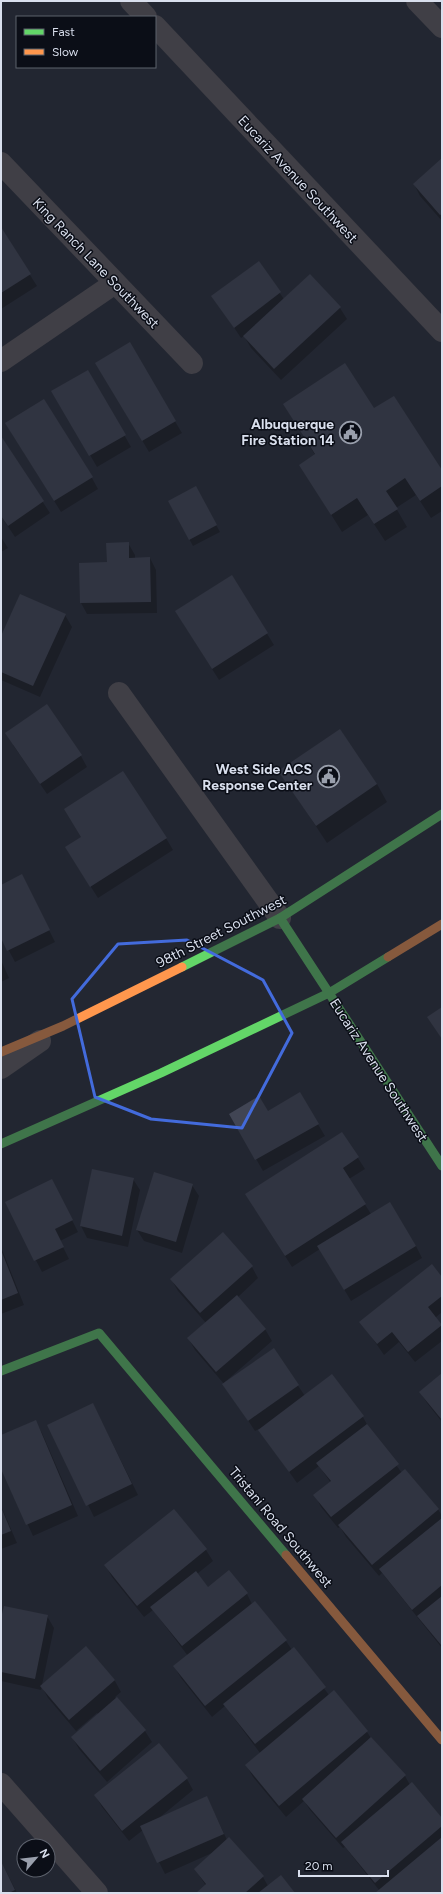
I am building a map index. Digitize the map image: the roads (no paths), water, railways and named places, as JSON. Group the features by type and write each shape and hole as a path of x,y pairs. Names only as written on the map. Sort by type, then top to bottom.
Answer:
{"main road":[{"name":"98th Street Southwest","path":"1,1052 63,1026 280,918 442,814"},
{"name":"Eucariz Avenue Southwest","path":"280,918 442,1166"},
{"path":"1,1144 161,1073 329,993 442,924"},
{"name":"Tristani Road Southwest","path":"1,1371 99,1332 442,1740"}],"street":[{"path":"131,1 145,16"},
{"path":"417,1 442,27"},
{"name":"Eucariz Avenue Southwest","path":"156,27 442,331"},
{"name":"King Ranch Lane Southwest","path":"1,163 192,363"},
{"path":"1,361 115,283"},
{"path":"119,693 280,918"},
{"path":"1,1068 63,1026"},
{"path":"1,1784 97,1893"}],"place":[{"name":"Albuquerque Fire Station 14","path":"350,432"},
{"name":"West Side ACS Response Center","path":"328,777"}]}
